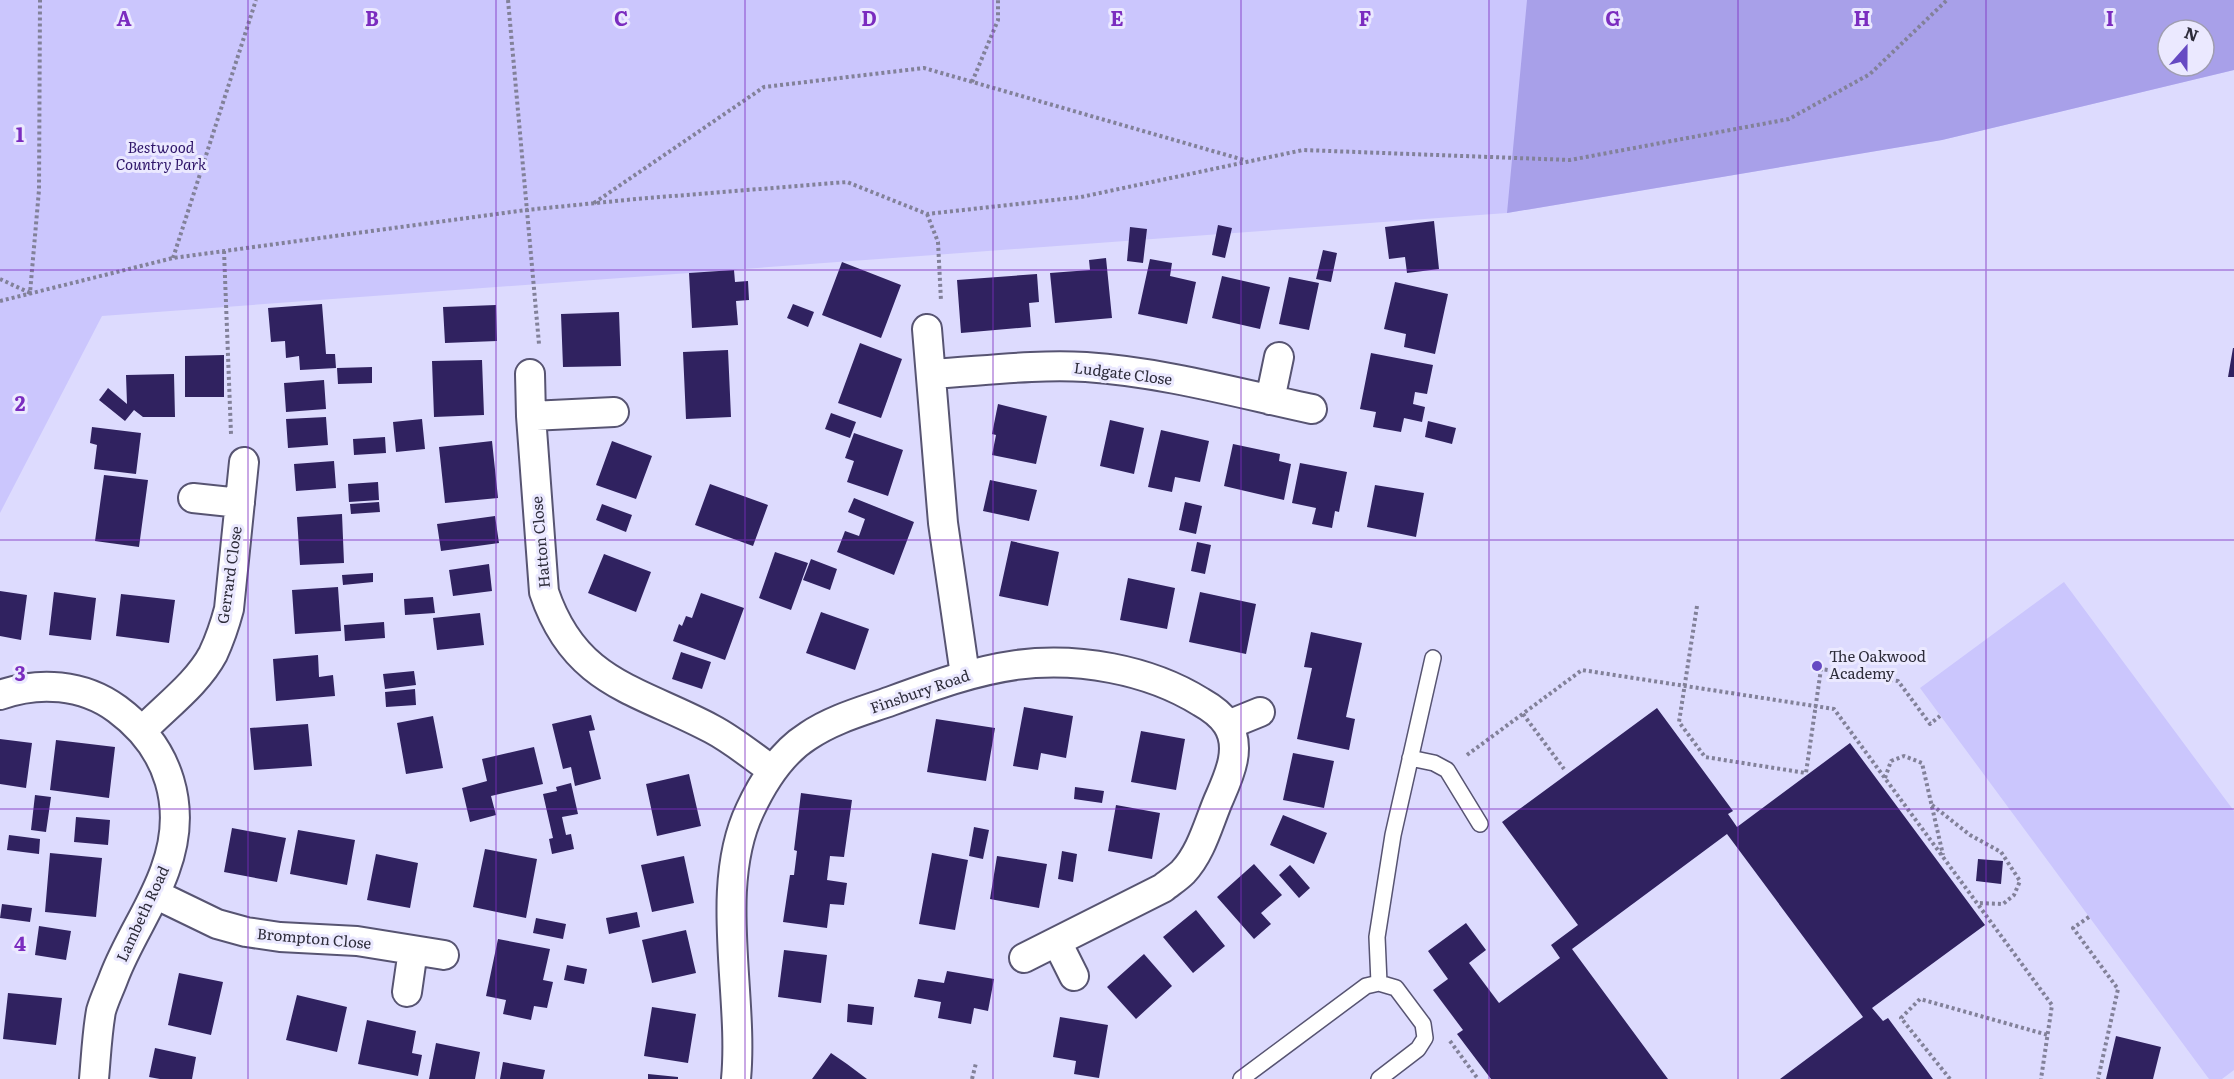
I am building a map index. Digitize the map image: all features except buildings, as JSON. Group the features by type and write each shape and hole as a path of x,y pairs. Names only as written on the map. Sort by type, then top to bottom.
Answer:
{"street":[{"path":"927,329 943,523 965,675"},
{"path":"1270,400 1279,357"},
{"name":"Ludgate Close","path":"931,374 1054,366 1088,367 1163,377 1312,409"},
{"name":"Hatton Close","path":"530,374 544,592 551,613 561,630 582,656 608,679 713,729 772,770"},
{"path":"531,416 614,412"},
{"name":"Gerrard Close","path":"142,731 195,678 216,648 229,609 244,462"},
{"path":"193,498 240,503"},
{"name":"Finsbury Road","path":"736,1079 738,1055 731,926 732,885 738,846 749,812 772,770 806,737 837,720 965,675 1018,665 1056,663 1093,666 1130,673 1188,694 1212,709 1228,725"},
{"name":"Lambeth Road","path":"0,695 19,688 43,686 87,692 107,702 142,731 158,752 170,780 175,827 172,849 155,894 115,974 102,1010 94,1079"},
{"path":"1024,958 1163,888 1182,873 1195,856 1230,773 1234,747 1228,725 1260,712"},
{"name":"Brompton Close","path":"155,894 218,924 246,932 280,937 357,941 444,955"},
{"path":"1057,942 1074,976"},
{"path":"407,992 413,950"}],"lane":[{"path":"1379,982 1377,937 1393,835 1433,658"},
{"path":"1410,758 1434,763 1447,770 1480,824"},
{"path":"1241,1079 1366,986 1379,982 1396,988 1423,1024 1425,1038 1418,1049 1379,1079"}],"path":[{"path":"30,294 39,190 40,0"},
{"path":"173,258 256,0"},
{"path":"508,0 540,362 530,374"},
{"path":"972,82 998,20 998,0"},
{"path":"0,301 173,258 526,210 847,182 927,214 1081,197 1303,150 1570,160 1789,119 1870,74 1947,0"},
{"path":"593,204 764,87 924,68 1247,161"},
{"path":"927,214 938,242 941,316 927,329"},
{"path":"224,251 232,451 244,462"},
{"path":"0,279 30,294"},
{"path":"1697,606 1679,722 1705,757 1806,773 1821,669 1898,681 1930,724 1940,716"},
{"path":"1447,770 1582,670 1834,709 2052,1005 2041,1079"},
{"path":"1523,714 1564,770"},
{"path":"1885,778 1891,761 1904,756 1922,763 1944,858"},
{"path":"1932,805 1970,835 2001,852 2020,881 2014,895 2003,904 1977,903"},
{"path":"2089,917 2073,928 2118,989 2098,1079"},
{"path":"1950,1079 1901,1018 1920,999 2048,1035"},
{"path":"1423,1024 1447,1037 1478,1079"},
{"path":"972,1079 976,1063"}],"green space":[{"name":"Bestwood Country Park","path":"0,0 2234,0 2234,70 2216,74 2216,18 2156,18 2156,78 2201,78 1942,140 1507,213 102,316 0,513"},
{"path":"2064,582 2234,811 2234,1070 2222,1079 2209,1079 1920,688"}],"shaded area":[{"path":"1527,0 2234,0 2234,70 2216,74 2216,18 2156,18 2156,78 2201,78 1942,140 1507,213"}],"place":[{"name":"The Oakwood Academy","path":"1817,666"}]}
